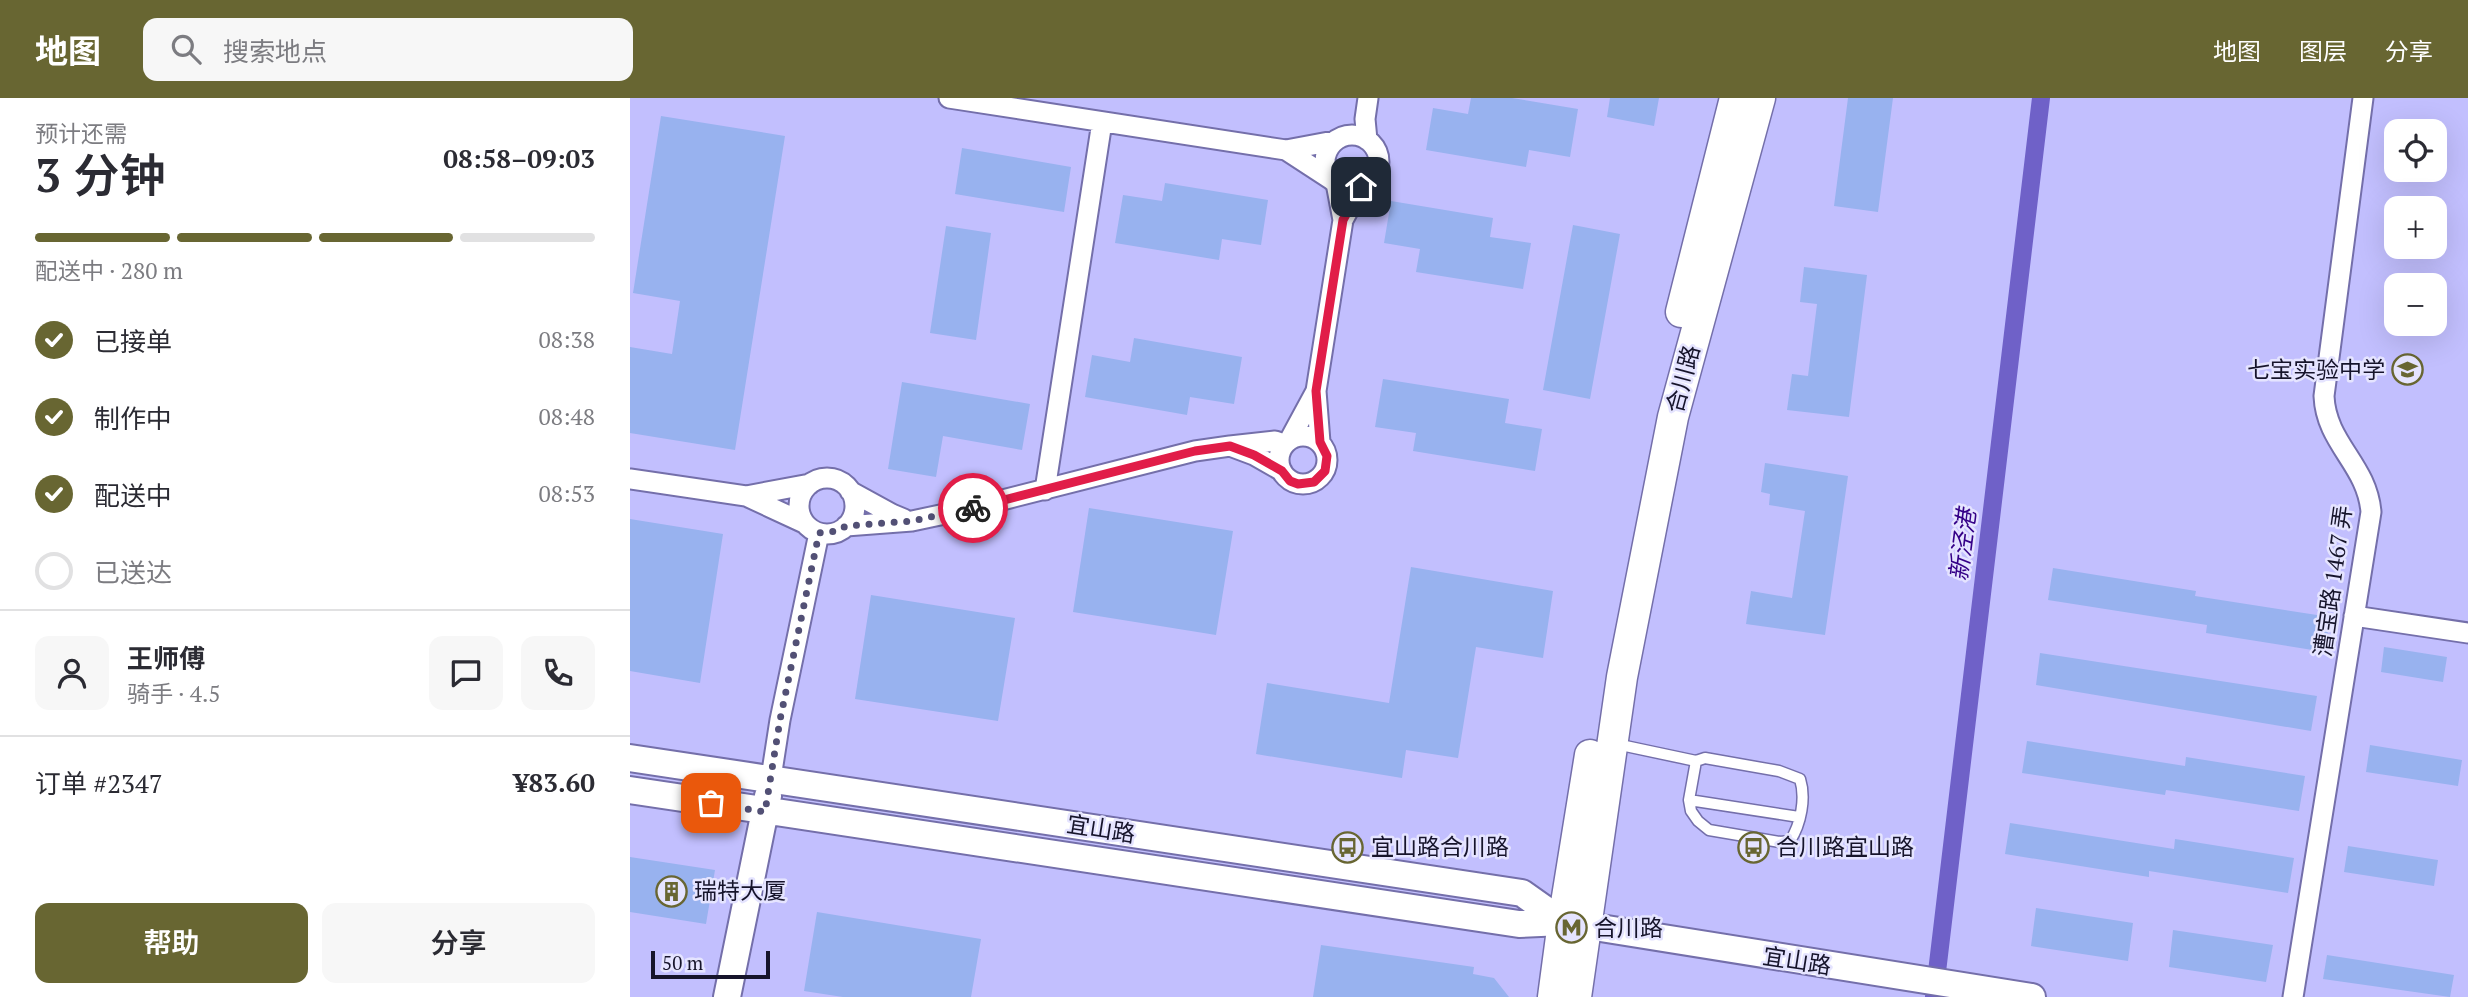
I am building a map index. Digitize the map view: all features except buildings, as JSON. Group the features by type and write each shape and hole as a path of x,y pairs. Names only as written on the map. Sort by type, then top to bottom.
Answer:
{"main road":[{"name":"合川路","path":"1576,997 1574,925 1602,686 1653,421 1735,98"},
{"name":"合川路","path":"1553,997 1574,925 1612,743 1622,677 1672,417 1760,98"}],"street":[{"path":"949,98 1286,150 1359,136 1374,146 1379,163 1372,180 1361,187 1348,188 1334,182 1286,150"},
{"path":"1343,220 1334,182 1325,164 1329,148 1338,139 1355,109 1357,98"},
{"path":"1367,139 1365,119 1368,98"},
{"name":"漕宝路 1467 弄","path":"2293,997 2371,512 2370,494 2331,430 2325,413 2363,98"},
{"path":"1045,490 1102,122"},
{"path":"1230,446 1254,455 1298,484 1314,482 1325,471 1327,456 1320,442 1316,391 1343,220 1361,187"},
{"path":"1282,471 1279,460 1316,391"},
{"path":"630,479 746,496 812,528 838,531 846,526 912,521 1195,451 1287,442 1306,435 1320,442"},
{"path":"746,496 810,484 818,480 835,480 892,514 912,521"},
{"path":"727,997 765,812 812,528 799,507 800,498 810,484"},
{"path":"846,526 854,509 850,491"},
{"path":"2354,616 2468,633"},
{"name":"宜山路","path":"630,758 1522,893 1574,925"},
{"name":"宜山路","path":"630,790 1519,925 1574,925 2032,997"}],"lane":[{"path":"1612,743 1696,761 1705,758 1779,771 1800,779 1803,790 1798,829 1790,841 1780,842 1709,830 1698,821 1691,811 1689,800 1696,761"},
{"path":"1689,800 1799,817"}],"waterway":[{"name":"新泾港","path":"1934,997 2041,98"}],"way so far":[{"path":"711,803 765,812 780,720 819,533 829,534 846,526 912,521 973,508"}],"place":[{"name":"七宝实验中学","path":"2408,370"},
{"name":"宜山路合川路","path":"1348,847"},
{"name":"合川路宜山路","path":"1753,847"},
{"name":"瑞特大厦","path":"671,891"},
{"name":"合川路","path":"1571,928"}],"route":[{"path":"973,508 1195,451 1230,446 1254,455 1282,471 1290,481 1298,484 1314,482 1325,471 1327,464 1325,448 1320,442 1316,391 1343,220 1361,187"}]}
